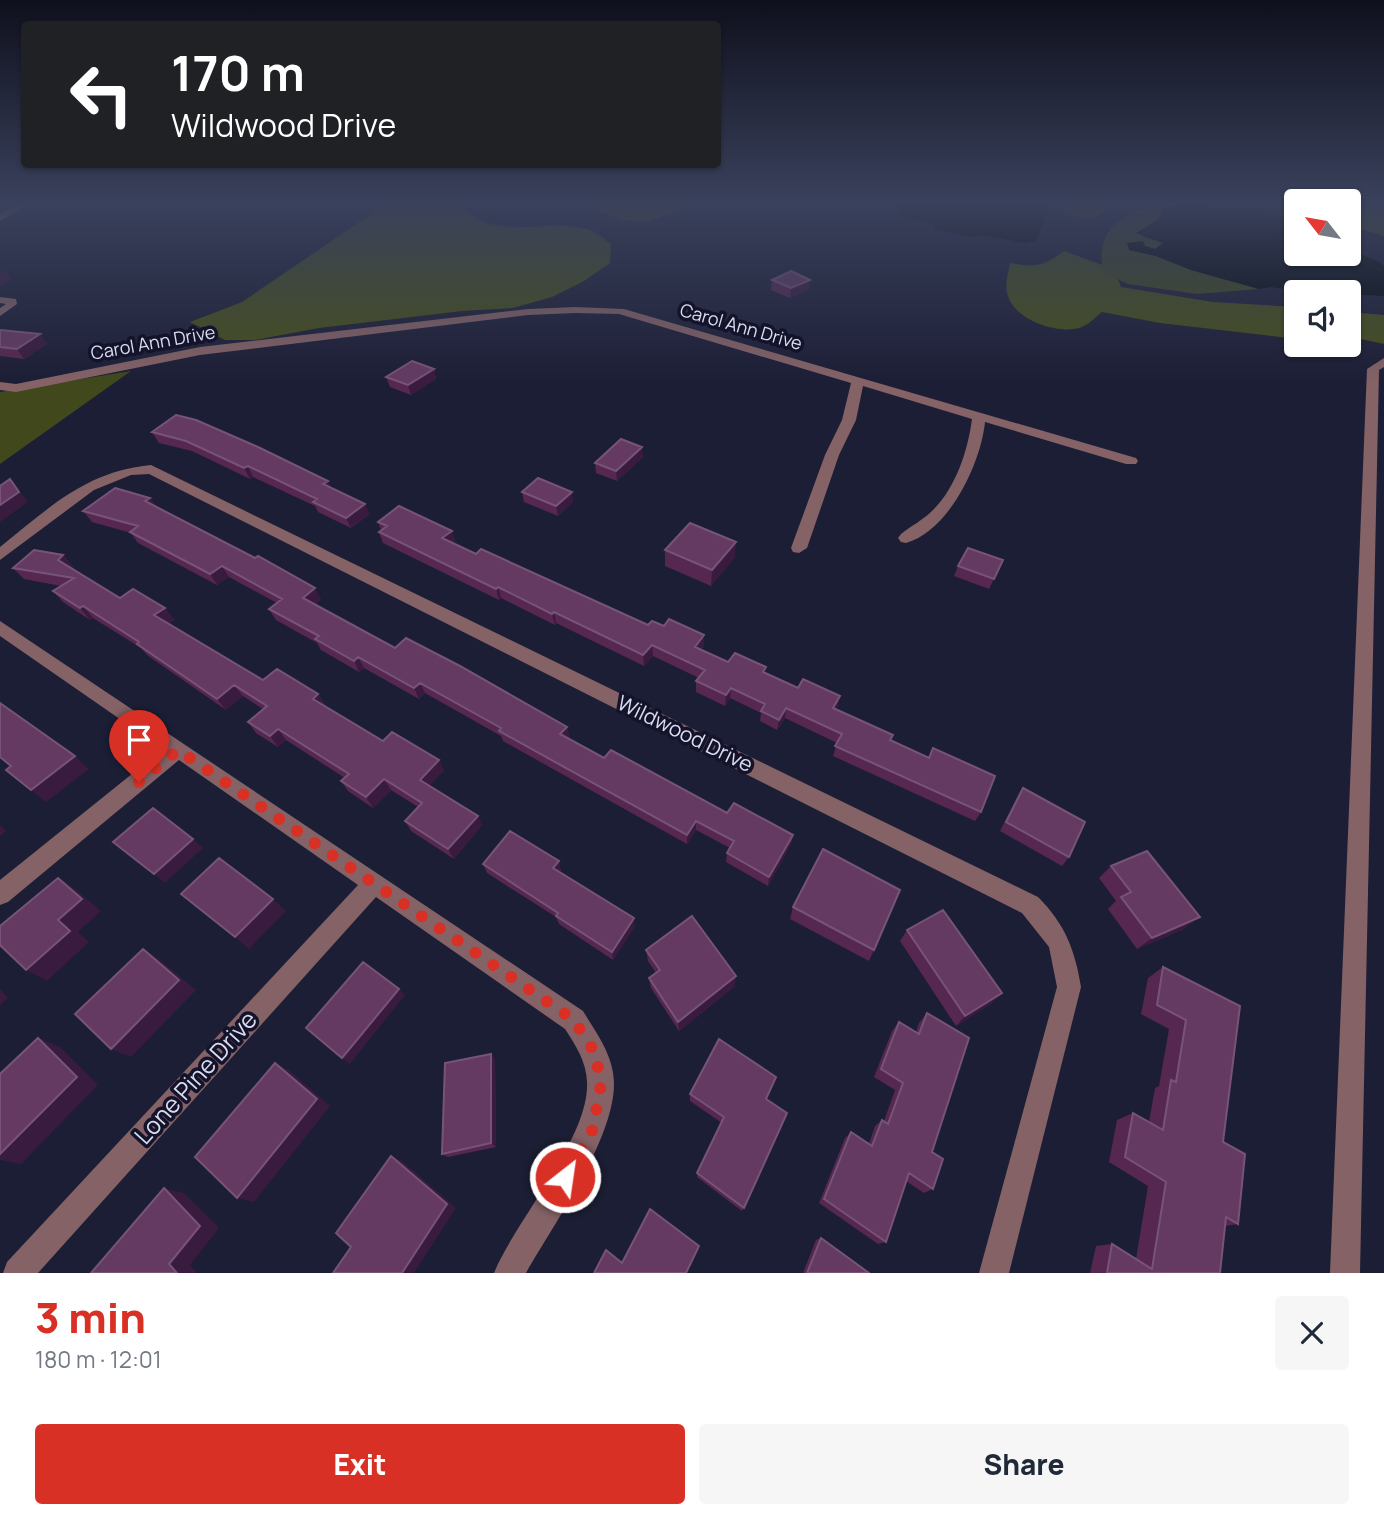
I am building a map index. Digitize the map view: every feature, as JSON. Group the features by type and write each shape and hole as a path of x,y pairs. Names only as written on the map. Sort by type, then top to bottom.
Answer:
{"street":[{"path":"0,300 12,301 12,304 0,313"},
{"name":"Carol Ann Drive","path":"0,386 16,388 200,351 528,312 620,312 1131,461"},
{"path":"1345,1273 1373,369 1384,362"},
{"path":"799,548 832,455 849,419 858,380"},
{"path":"906,538 943,508 971,453 978,433 979,416"},
{"name":"Wildwood Drive","path":"0,555 94,482 131,468 151,469 1030,905 1051,926 1063,949 1069,987 994,1273"},
{"path":"0,627 574,1020 595,1053 601,1084 593,1129 509,1273"},
{"path":"0,894 178,750"},
{"name":"Lone Pine Drive","path":"18,1273 374,883"}],"green space":[{"path":"299,263 609,263 584,281 552,297 513,308 462,311 319,328 255,340 225,340 190,322 242,302"},
{"path":"1010,263 1098,263 1102,265 1103,272 1118,279 1121,287 1213,302 1284,306 1284,337 1160,323 1102,312 1079,328 1049,327 1019,312 1008,296 1006,284"},
{"path":"1102,263 1175,263 1259,289 1197,294 1128,284 1103,272"},
{"path":"1361,313 1384,315 1384,344 1361,339"},
{"path":"131,371 0,464 0,392"}],"shaded area":[{"path":"1175,263 1362,266 1362,263 1381,263 1384,266 1384,296 1361,295 1361,280 1284,280 1284,289 1259,289"}],"building":[{"path":"791,271 810,280 791,288 772,280"},
{"path":"0,330 40,334 17,349 0,347"},
{"path":"412,361 434,369 408,385 386,377"},
{"path":"176,415 196,420 258,447 328,481 323,484 365,504 346,518 313,502 317,499 248,466 244,468 186,441 152,432"},
{"path":"621,439 642,447 616,471 595,463"},
{"path":"538,478 572,492 556,506 522,492"},
{"path":"10,479 19,492 0,505 0,486"},
{"path":"115,488 150,498 145,501 255,558 258,556 315,588 303,598 395,648 406,638 460,666 567,727 560,734 604,758 611,750 727,813 734,803 793,835 769,877 727,853 734,841 696,821 687,835 499,731 501,728 420,683 414,688 358,657 354,661 315,639 319,636 269,609 282,599 222,566 210,574 130,532 138,526 83,511"},
{"path":"399,506 452,531 442,538 476,554 481,549 648,625 652,621 664,626 669,619 704,635 695,647 728,662 735,653 766,667 763,672 798,688 803,679 840,696 833,708 893,735 890,740 929,758 933,748 995,776 981,812 835,746 842,734 786,708 779,720 761,711 765,704 731,688 726,695 696,681 705,670 652,645 643,655 554,612 552,614 498,587 496,589 379,532 387,526 378,522"},
{"path":"690,523 736,542 712,570 665,550"},
{"path":"968,548 1003,560 994,579 958,566"},
{"path":"34,550 63,555 58,560 120,598 133,589 165,608 154,615 263,680 277,669 318,694 313,699 383,741 392,732 439,760 420,780 478,816 448,849 405,821 422,803 384,779 366,797 341,781 349,774 278,729 270,736 248,722 267,706 234,685 217,699 137,644 139,642 83,606 80,608 53,591 74,578 13,568"},
{"path":"0,703 75,756 31,790 6,770 11,766 0,757"},
{"path":"1023,788 1085,822 1069,857 1006,822"},
{"path":"153,808 193,839 154,874 113,842"},
{"path":"510,831 559,861 553,868 634,918 612,952 483,864"},
{"path":"823,849 900,890 874,950 793,907"},
{"path":"1147,851 1200,917 1152,938 1121,897 1131,892 1111,866"},
{"path":"219,858 273,899 235,937 181,894"},
{"path":"58,878 82,899 58,920 70,931 26,970 0,945 0,926"},
{"path":"943,910 1002,993 965,1016 907,930"},
{"path":"692,916 736,976 678,1022 649,978 660,970 646,950"},
{"path":"143,949 179,980 111,1049 75,1014"},
{"path":"363,962 399,989 342,1058 306,1028"},
{"path":"1163,967 1240,1006 1223,1142 1245,1154 1238,1224 1226,1217 1220,1273 1107,1273 1112,1244 1152,1269 1166,1182 1125,1157 1133,1113 1163,1130 1171,1080 1176,1082 1186,1020 1157,1005"},
{"path":"927,1013 969,1038 932,1152 943,1159 933,1189 909,1173 886,1242 824,1199 851,1132 872,1146 882,1120 888,1124 903,1083 881,1069 899,1022 919,1034"},
{"path":"38,1038 77,1077 0,1154 0,1074"},
{"path":"719,1039 776,1077 766,1099 787,1113 744,1208 697,1173 724,1117 690,1094"},
{"path":"491,1054 491,1143 442,1154 445,1063"},
{"path":"275,1063 317,1099 237,1198 195,1157"},
{"path":"391,1156 447,1204 402,1273 333,1273 351,1247 336,1233"},
{"path":"164,1188 200,1226 169,1264 177,1273 91,1273"},
{"path":"650,1209 699,1246 686,1273 594,1273 606,1250 622,1263"},
{"path":"821,1238 869,1273 807,1273"}],"route":[{"path":"139,782 178,750 574,1020 595,1053 601,1084 593,1129 565,1177"}]}
